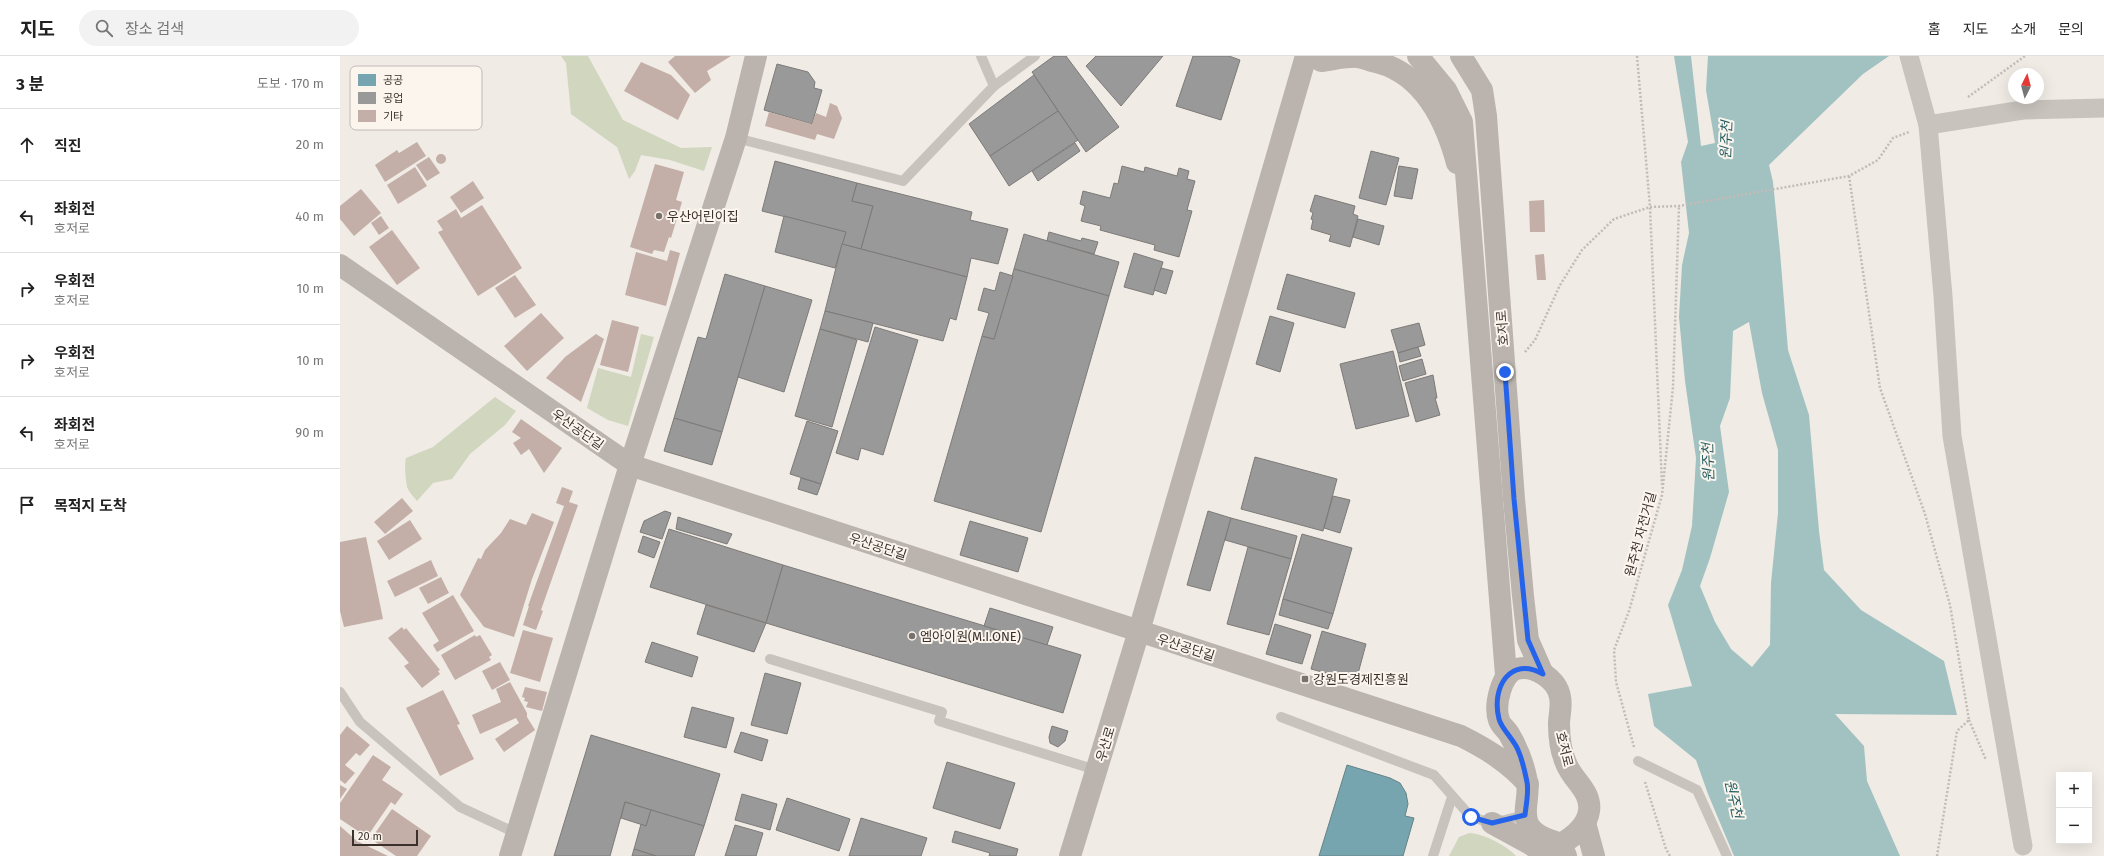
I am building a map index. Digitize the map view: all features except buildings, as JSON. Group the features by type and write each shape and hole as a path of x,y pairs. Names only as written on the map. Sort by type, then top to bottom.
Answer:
{"street":[{"path":"510,856 630,465 736,138 756,56"},
{"path":"1318,58 1352,56 1380,62 1409,76 1434,103 1448,135 1468,203"},
{"path":"1418,56 1446,90 1462,122 1468,176 1468,203"},
{"name":"호저로","path":"1461,56 1482,90 1486,116 1514,499 1528,640 1543,674 1551,681 1560,697 1560,739 1566,763 1587,793 1590,810 1585,823 1594,856"},
{"path":"1478,56 1482,90"},
{"path":"1909,56 1928,125 1943,296 1952,436 2023,846"},
{"name":"우산로","path":"1070,856 1139,631 1299,85 1318,58"},
{"path":"1928,125 2023,110 2104,108"},
{"name":"호저로","path":"1468,203 1506,676 1499,698 1499,720"},
{"name":"우산공단길","path":"340,265 630,465 1461,736 1493,753 1512,766 1528,784"},
{"path":"1506,676 1516,669 1524,668 1534,669 1543,674"},
{"path":"1461,736 1478,735 1499,720 1518,750 1528,784 1530,823 1558,852"},
{"path":"1492,823 1532,845 1558,852"},
{"path":"1492,823 1530,823"},
{"path":"1558,852 1585,823"}],"lane":[{"path":"981,56 994,86"},
{"path":"736,138 903,181 994,86 1035,56"},
{"path":"770,660 942,712 939,721 1096,770"},
{"path":"340,692 360,722 460,807 516,833"},
{"path":"1281,717 1434,775 1471,817 1492,823"},
{"path":"1638,761 1697,790 1727,856"},
{"path":"1433,856 1452,797"}],"path":[{"path":"1637,56 1650,207 1662,495"},
{"path":"1967,97 2025,56"},
{"path":"1505,378 1535,340 1560,285 1582,250 1614,219 1650,207 1679,206 1849,176 1878,160 1893,138 1928,125"},
{"path":"1849,176 1880,388 1932,537 1950,605 1969,720 1957,731 1937,856"},
{"name":"원주천 자전거길","path":"1670,856 1666,849 1638,761 1616,682 1614,650 1629,611 1662,495 1673,387 1679,206"}],"green space":[{"path":"561,56 588,56 623,120 681,148 712,147 704,171 670,160 641,155 635,171 629,179 617,147 571,114 566,63"},
{"path":"641,334 654,337 628,426 608,420 587,408 598,368 631,377"},
{"path":"495,397 516,411 505,425 470,454 452,479 433,483 417,501 407,487 405,469 406,458 433,447"},
{"path":"1469,833 1481,835 1494,841 1507,848 1516,856 1449,856 1459,837"}],"water":[{"name":"원주천","path":"1674,56 1691,56 1701,146 1715,143 1706,90 1708,56 1889,56 1863,74 1769,165 1773,182 1788,350 1809,415 1819,531 1824,570 1861,610 1944,661 1957,715 1835,714 1864,746 1867,781 1900,856 1734,856 1708,794 1696,760 1654,726 1648,694 1692,686 1668,605 1682,570 1692,526 1696,458 1685,381 1679,317 1682,265 1689,233 1681,162 1688,142","holes":["1749,322 1762,393 1778,450 1778,513 1771,583 1770,645 1752,667 1731,649 1715,622 1700,586 1710,558 1729,492 1720,426 1730,398 1733,331"]}],"place":[{"name":"우산어린이집","path":"659,216"},
{"name":"엠아이원(M.I.ONE)","path":"912,636"},
{"name":"강원도경제진흥원","path":"1305,679"}],"route":[{"path":"1471,817 1492,823 1525,815 1528,784 1518,750 1499,720 1498,703 1503,681 1506,676 1516,669 1534,669 1543,674 1528,640 1514,499 1505,372"}]}
